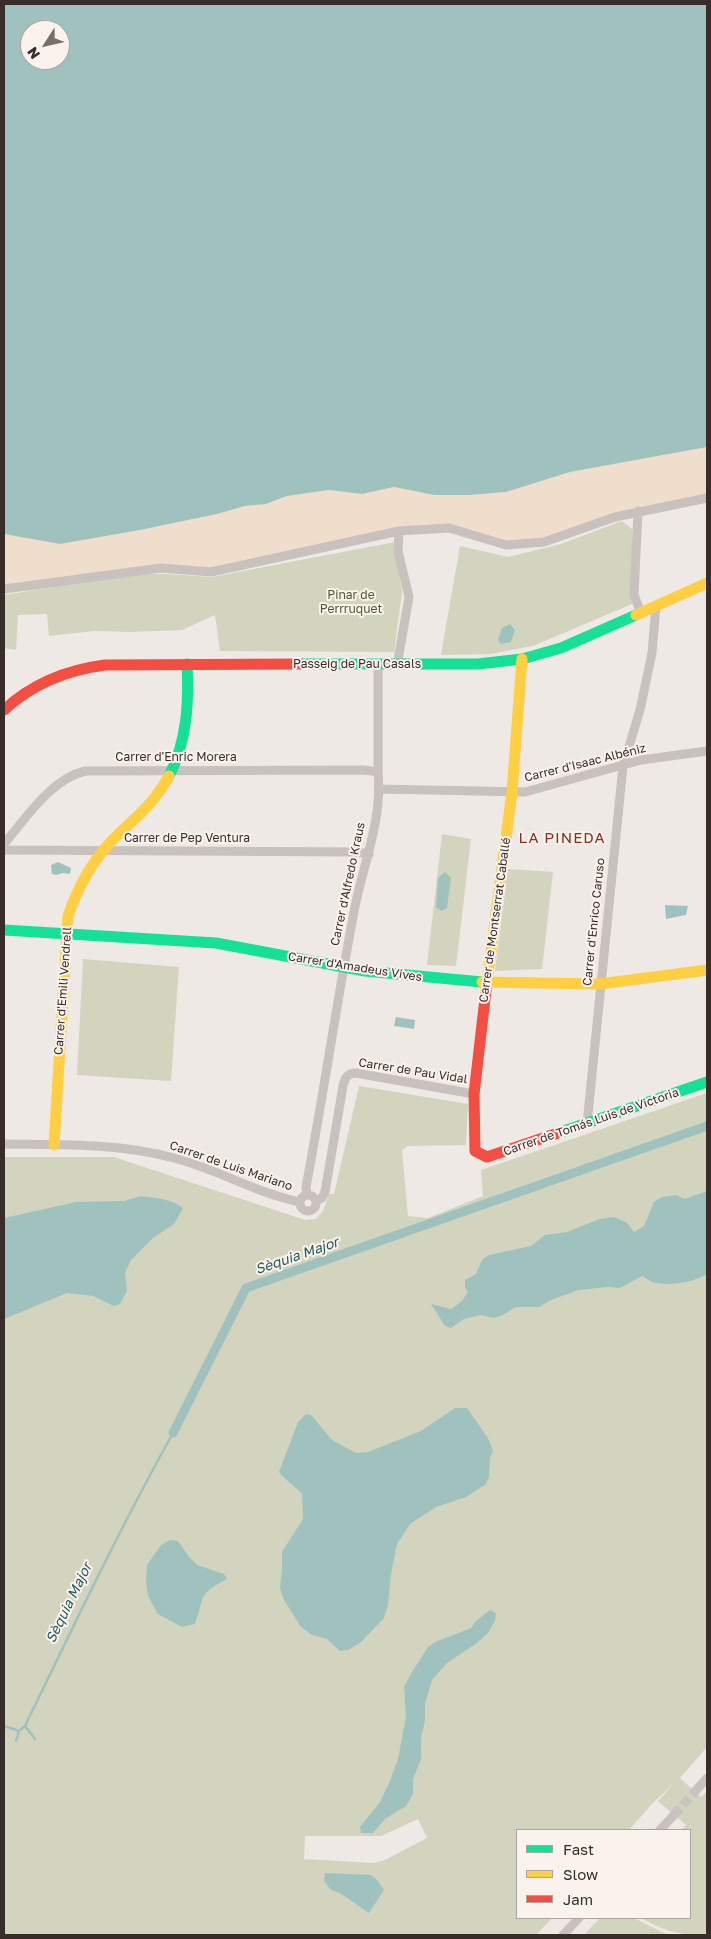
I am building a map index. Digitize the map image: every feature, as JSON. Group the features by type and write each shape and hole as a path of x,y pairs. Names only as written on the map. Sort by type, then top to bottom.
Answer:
{"street":[{"path":"4,589 161,568 211,572 399,531 449,528 506,545 544,542 638,511 707,498"},
{"path":"638,511 634,595 641,613"},
{"path":"398,664 398,654 409,598 398,551 399,531"},
{"name":"Passeig de Pau Casals","path":"4,710 22,693 36,685 57,675 87,667 123,664 478,664 539,656 707,583"},
{"name":"Carrer d'Enrico Caruso","path":"587,1124 623,766 640,710 650,663 656,606"},
{"name":"Carrer de Montserrat Caballé","path":"475,1151 474,1094 512,792 522,659"},
{"name":"Carrer d'Emili Vendrell","path":"54,1146 68,916 77,892 103,851 151,804 173,769 184,728 187,707 187,664"},
{"name":"Carrer d'Alfredo Kraus","path":"307,1195 306,1187 356,899 369,854 380,789 378,772 378,664"},
{"name":"Carrer d'Isaac Albéniz","path":"380,789 525,792 641,760 707,751"},
{"name":"Carrer d'Enric Morera","path":"4,844 54,787 73,775 93,770 364,770 378,772"},
{"name":"Carrer de Pep Ventura","path":"4,850 357,852 369,854"},
{"name":"Carrer d'Amadeus Vives","path":"4,930 226,945 344,968 409,977 487,982 600,984 707,970"},
{"name":"Carrer de Pau Vidal","path":"316,1201 322,1198 325,1192 343,1086 347,1076 356,1073 474,1094"},
{"name":"Carrer de Tomás Luis de Victoria","path":"475,1151 487,1157 707,1082"},
{"name":"Carrer de Luis Mariano","path":"4,1144 54,1146 69,1144 113,1147 175,1158 282,1198 300,1202"},
{"path":"312,1195 316,1201 316,1207 309,1211 301,1208 300,1202 302,1197 312,1195"},
{"path":"700,1787 707,1778"},
{"path":"661,1829 674,1815"},
{"path":"563,1935 578,1919"}],"green space":[{"path":"622,521 632,529 632,604 533,646 490,654 441,655 460,546 508,557 561,544"},
{"name":"Pinar de Perrruquet","path":"395,542 402,592 394,652 220,651 215,615 182,630 94,631 49,636 47,614 18,615 16,650 4,648 4,595 131,574 212,577"},
{"path":"442,834 471,839 456,966 427,965"},
{"path":"508,869 553,872 542,969 495,971"},
{"path":"83,959 179,967 171,1081 77,1075"},
{"path":"359,1086 468,1104 466,1145 408,1146 402,1150 408,1216 428,1218 483,1196 481,1170 707,1093 707,1747 680,1778 701,1797 707,1791 707,1935 673,1932 643,1919 691,1919 691,1829 682,1829 686,1825 658,1801 674,1783 630,1829 516,1829 516,1919 551,1919 536,1935 4,1935 4,1157 114,1157 305,1220 316,1219 323,1211 329,1194 334,1194","holes":["418,1819 427,1838 385,1860 374,1863 304,1859 305,1836 381,1836"]},
{"path":"599,1919 636,1919 668,1935 584,1935"}],"sand":[{"path":"707,447 707,498 638,511 563,536 506,545 449,528 399,531 211,572 161,568 4,589 4,534 60,544 140,530 217,514 245,506 266,504 287,496 329,490 362,494 394,487 434,495 506,492 570,472"}],"water":[{"path":"4,4 707,4 707,447 570,472 506,492 434,495 394,487 362,494 329,490 287,496 266,504 245,506 217,514 140,530 60,544 4,534"},
{"path":"510,624 515,630 511,642 501,644 498,640 502,628"},
{"path":"58,862 71,868 70,874 52,874 51,865"},
{"path":"445,872 451,878 447,908 441,911 436,907 438,878"},
{"path":"665,905 688,906 686,915 666,919"},
{"path":"396,1017 415,1020 414,1029 394,1026"},
{"path":"707,1191 707,1274 701,1277 683,1283 669,1284 654,1283 642,1276 620,1288 608,1287 579,1290 551,1300 539,1307 516,1307 494,1318 481,1315 464,1319 451,1328 445,1326 431,1304 451,1309 462,1301 468,1292 465,1288 465,1280 476,1274 482,1260 489,1255 531,1246 545,1235 567,1232 600,1219 614,1217 626,1222 634,1232 644,1226 654,1202 662,1197 676,1195 685,1199"},
{"path":"141,1196 169,1201 183,1208 174,1224 153,1238 131,1260 125,1273 127,1291 120,1304 114,1306 93,1296 67,1293 4,1319 4,1218 76,1202 124,1201"},
{"path":"455,1408 467,1408 488,1438 493,1451 486,1484 466,1497 436,1507 410,1524 397,1544 391,1574 388,1605 384,1618 361,1642 348,1650 340,1651 327,1639 312,1635 301,1627 284,1600 280,1588 282,1552 303,1519 302,1494 279,1472 298,1422 306,1414 311,1415 332,1440 356,1453 368,1452 421,1431"},
{"path":"170,1540 178,1541 197,1565 224,1574 227,1579 206,1593 195,1624 182,1627 158,1614 148,1596 146,1581 147,1565 161,1545"},
{"path":"490,1610 496,1613 495,1621 488,1633 477,1643 447,1663 432,1680 425,1704 421,1759 413,1779 413,1794 406,1806 385,1819 373,1833 361,1833 360,1827 380,1802 398,1759 406,1717 404,1687 412,1672 428,1647 435,1642 471,1628 475,1622"},
{"path":"325,1873 371,1875 384,1890 369,1913 340,1893 331,1890 324,1881"}],"waterway":[{"name":"Sèquia Major","path":"173,1433 246,1288 707,1126"},
{"name":"Sèquia Major","path":"4,1726 19,1731 25,1726 116,1541 173,1433"},
{"name":"Sèquia Major","path":"25,1726 35,1739"},
{"name":"Sèquia Major","path":"16,1741 19,1731"}],"tunnel":[{"path":"674,1815 699,1787"}],"traffic: fast":[{"path":"302,664 478,664 522,659 561,648 636,615"},
{"path":"169,776 180,750 183,736 188,693 187,664"},
{"path":"4,930 216,943 365,971 482,982"},
{"path":"558,1133 707,1082"}],"traffic: slow":[{"path":"636,615 707,583"},
{"path":"486,990 512,792 522,659"},
{"path":"54,1145 68,916 75,897 95,861 108,845 148,806 169,776"},
{"path":"482,982 600,984 707,970"}],"traffic: jam":[{"path":"4,710 38,685 64,674 91,667 105,665 302,664"},
{"path":"486,990 474,1094 475,1151 487,1157 558,1133"}],"district":[{"name":"LA PINEDA","path":"562,838"}]}
